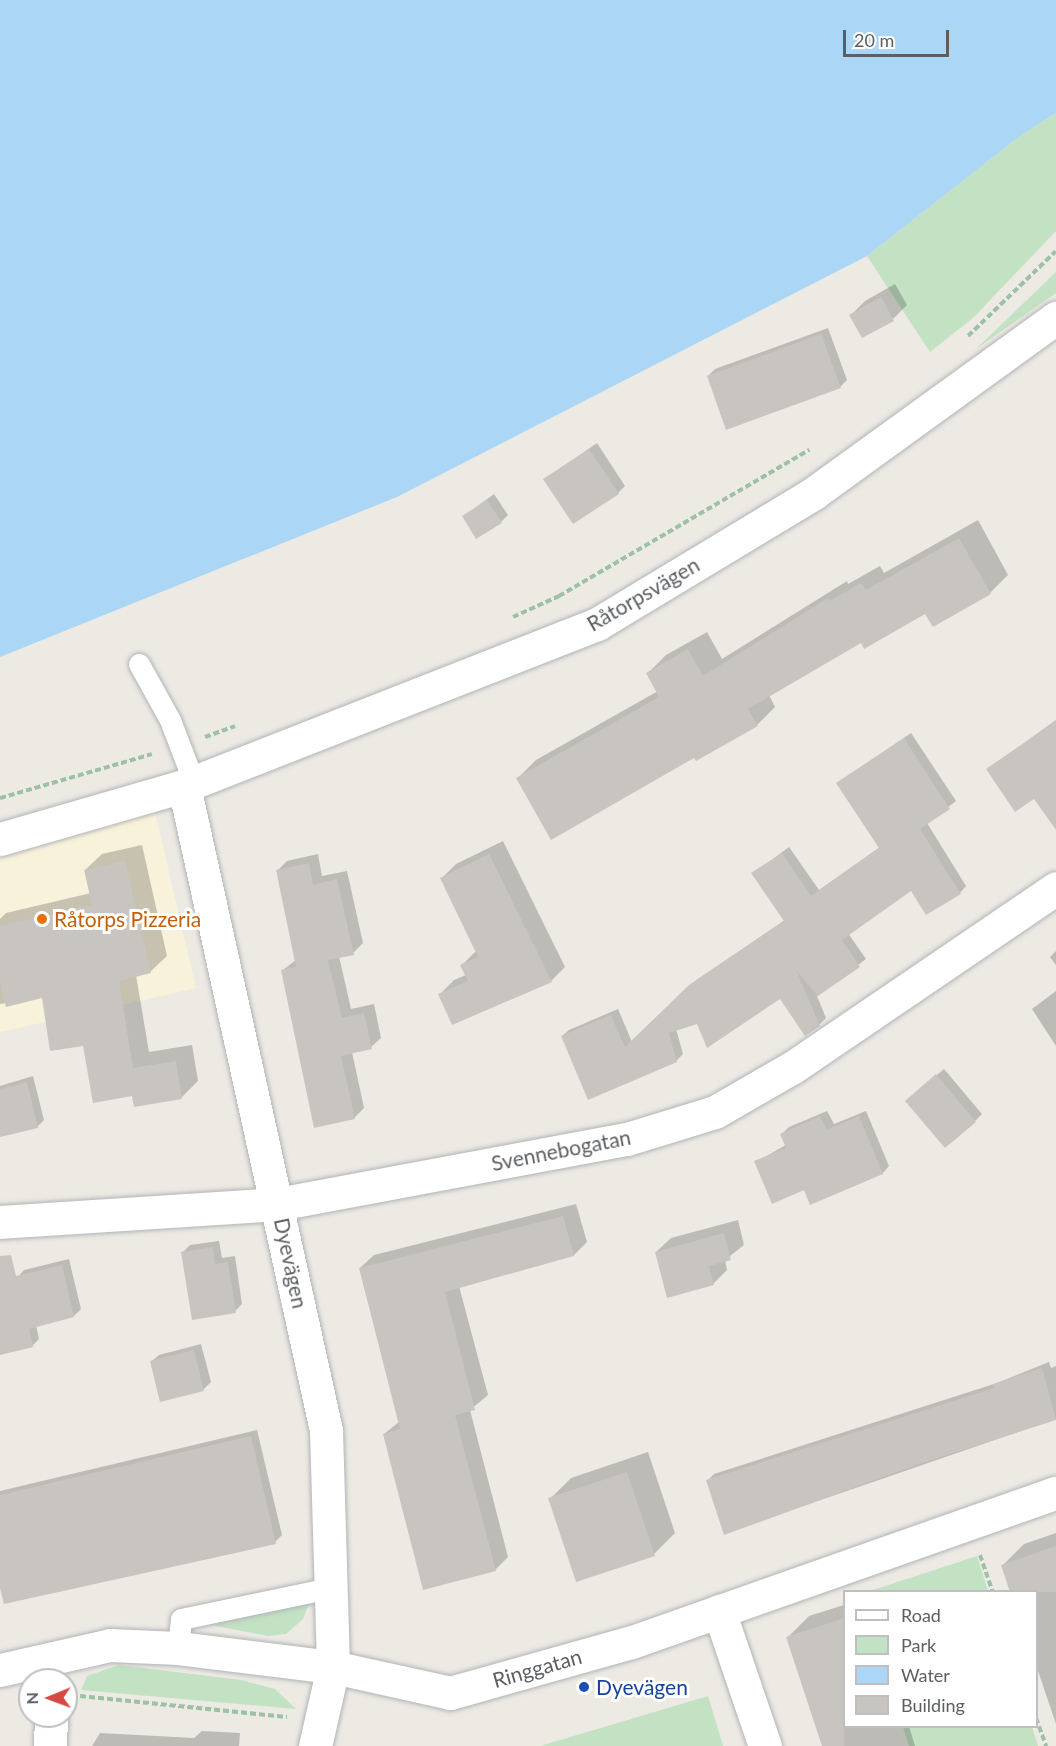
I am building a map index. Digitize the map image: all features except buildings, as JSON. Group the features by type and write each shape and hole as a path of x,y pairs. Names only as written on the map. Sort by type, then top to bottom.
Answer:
{"street":[{"name":"Råtorpsvägen","path":"0,839 189,784 597,624 814,493 1056,318"},
{"name":"Dyevägen","path":"189,784 326,1430 333,1667 318,1733"},
{"name":"Svennebogatan","path":"0,1222 278,1204 627,1139 715,1112 793,1067 1056,888"},
{"name":"Ringgatan","path":"75,1668 110,1645 178,1648 333,1667 450,1693 632,1642 1056,1493"},
{"path":"719,1611 765,1746"},
{"name":"Ringgatan","path":"0,1670 18,1672"},
{"path":"50,1746 51,1728"}],"lane":[{"path":"139,664 180,746 189,784"},
{"path":"178,1648 181,1619 330,1588"}],"path":[{"path":"964,339 1056,251"},
{"path":"509,618 569,591 815,447"},
{"path":"0,798 180,746 242,723"},
{"path":"78,1682 318,1733"},
{"path":"1038,1724 1046,1746"}],"shaded area":[{"path":"155,812 196,988 0,1032 0,858"}],"green space":[{"path":"1056,113 1056,231 973,318 930,352 867,256 1020,136"},
{"path":"1056,272 1056,293 976,349"},
{"path":"977,1556 988,1590 873,1590"},
{"path":"311,1599 303,1619 286,1634 268,1636 206,1624"},
{"path":"119,1665 241,1680 275,1689 296,1709 81,1690 87,1676"},
{"path":"708,1696 723,1746 540,1746"},
{"path":"903,1728 1032,1728 1038,1746 909,1746"}],"water":[{"path":"0,0 1056,0 1056,113 1020,136 867,256 397,497 0,657"}],"place":[{"name":"Råtorps Pizzeria","path":"42,919"},
{"name":"Dyevägen","path":"584,1687"}]}
